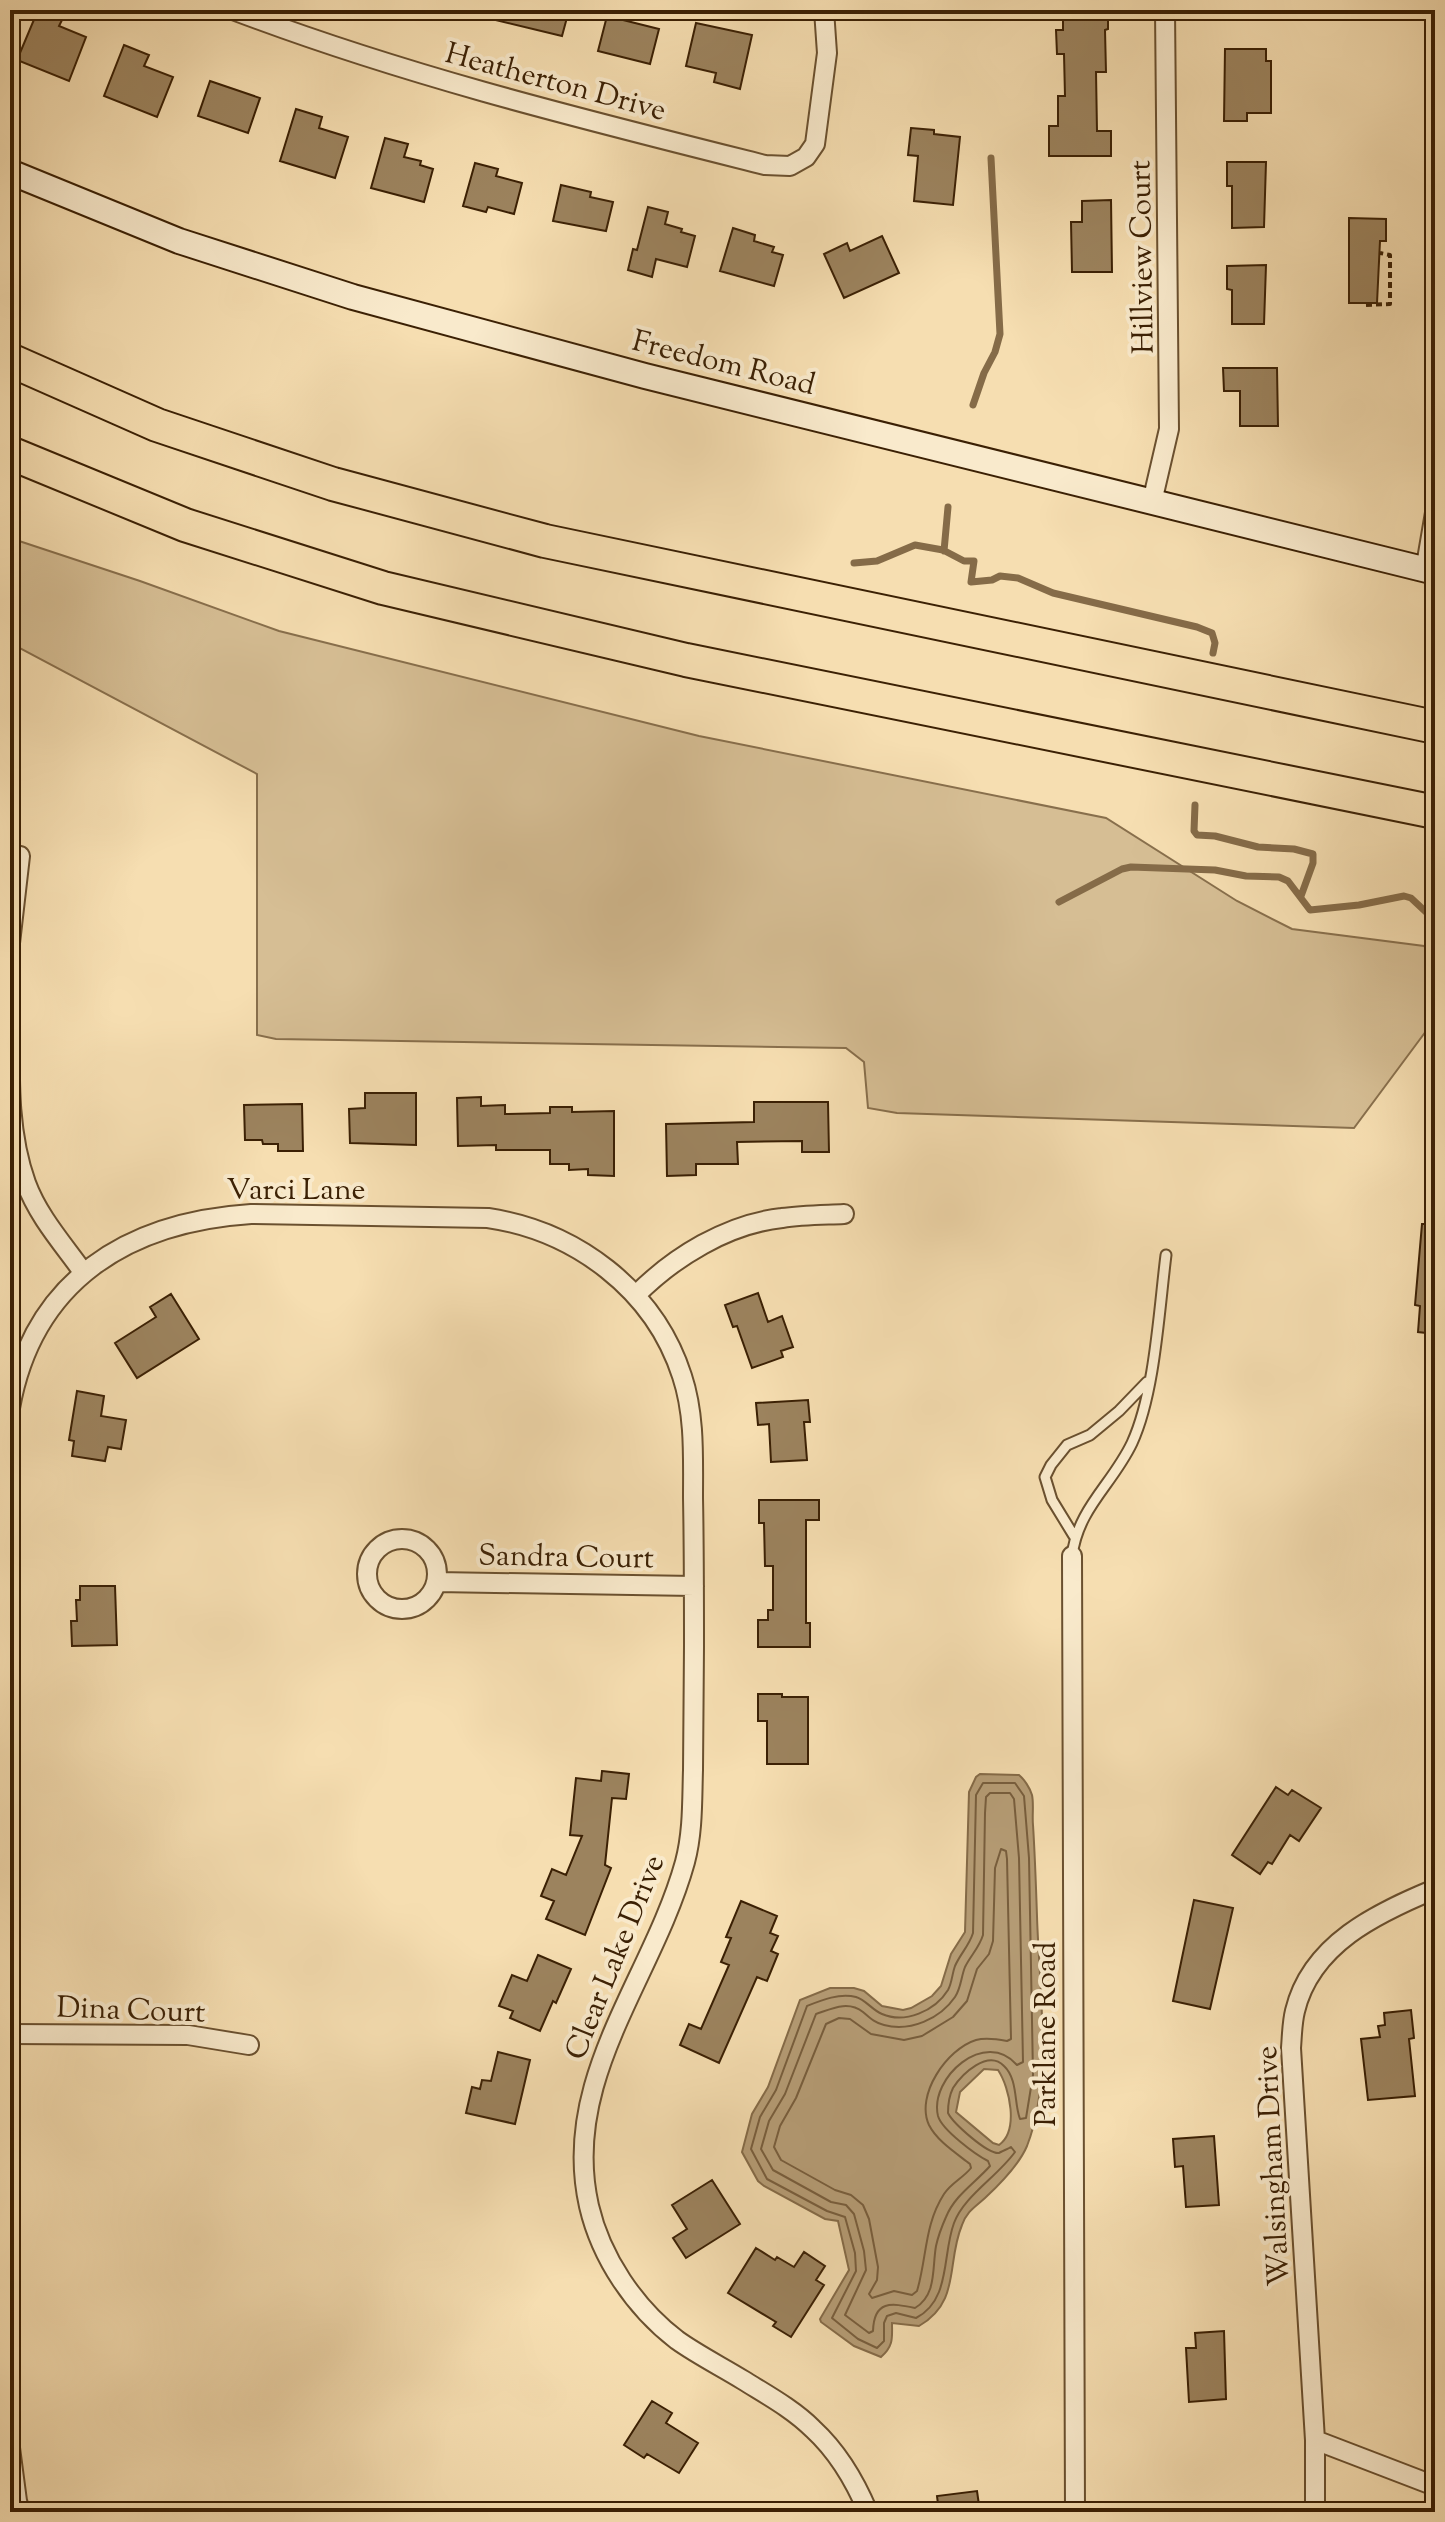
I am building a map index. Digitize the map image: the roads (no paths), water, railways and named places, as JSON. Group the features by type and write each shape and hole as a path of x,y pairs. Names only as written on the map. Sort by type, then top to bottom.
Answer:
{"highway":[{"path":"10,360 157,425 274,465 545,541 1435,727"},
{"path":"10,453 185,525 383,588 686,660 1435,812"}],"street":[{"name":"Heatherton Drive","path":"233,10 310,39 503,98 765,165 790,166 806,157 815,144 827,53 824,10"},
{"name":"Hillview Court","path":"1152,502 1169,429 1165,10"},
{"name":"Freedom Road","path":"10,172 179,241 353,297 645,376 1428,570"},
{"path":"10,943 20,856"},
{"path":"10,1010 10,1089 13,1129 20,1162 36,1204 83,1272"},
{"name":"Varci Lane","path":"10,1408 24,1354 42,1320 59,1295 83,1272 145,1236 213,1217 251,1214 488,1218 526,1225 563,1240 608,1269 636,1295 648,1312"},
{"path":"636,1295 655,1275 677,1260 735,1230 781,1218 844,1214"},
{"name":"Clear Lake Drive","path":"648,1312 674,1356 690,1414 694,1586 692,1824 674,1892 592,2088 583,2144 588,2201 599,2238 621,2279 657,2323 679,2341 811,2426 838,2456 859,2490 868,2512"},
{"name":"Parklane Road","path":"1072,1556 1075,2512"},
{"name":"Sandra Court","path":"437,1582 694,1586"},
{"path":"1435,1801 1435,1832"},
{"name":"Walsingham Drive","path":"1315,2512 1315,2440 1291,2048 1295,2010 1309,1976 1328,1951 1383,1912 1435,1889"},
{"name":"Dina Court","path":"10,2034 188,2035 249,2045"},
{"path":"1315,2440 1435,2486"},
{"path":"10,2448 20,2512"}],"lane":[{"path":"1435,374 1435,390"},
{"path":"1428,570 1435,486"},
{"path":"1072,1556 1074,1536 1082,1517 1131,1445 1138,1427 1148,1381 1166,1255"},
{"path":"1074,1536 1052,1500 1045,1477 1067,1445 1090,1435 1148,1381"}],"water":[{"path":"980,1774 1019,1775 1032,1795 1042,2032 1040,2092 1024,2153 1009,2174 964,2220 957,2239 947,2294 941,2305 919,2326 892,2323 890,2345 881,2357 854,2346 820,2319 849,2270 838,2221 825,2219 764,2186 742,2152 752,2114 768,2087 800,2000 830,1988 854,1988 864,1991 882,2006 903,2010 932,1996 941,1986 951,1954 965,1932 969,1792","holes":["984,2069 998,2070 1009,2098 1011,2120 1009,2130 999,2145 956,2112 960,2092"]}],"waterway":[{"path":"973,405 1000,334 991,158"},
{"path":"944,551 948,507"},
{"path":"854,563 877,561 915,545 943,550 964,561 974,561 971,582 1000,576 1018,578 1053,593 1197,627 1212,633 1215,643 1213,653"},
{"path":"1195,805 1194,831 1197,835 1313,854 1313,863 1301,896"},
{"path":"1059,902 1131,867 1215,870 1246,876 1279,877 1288,881 1310,910 1404,896 1411,898 1435,918"}]}
